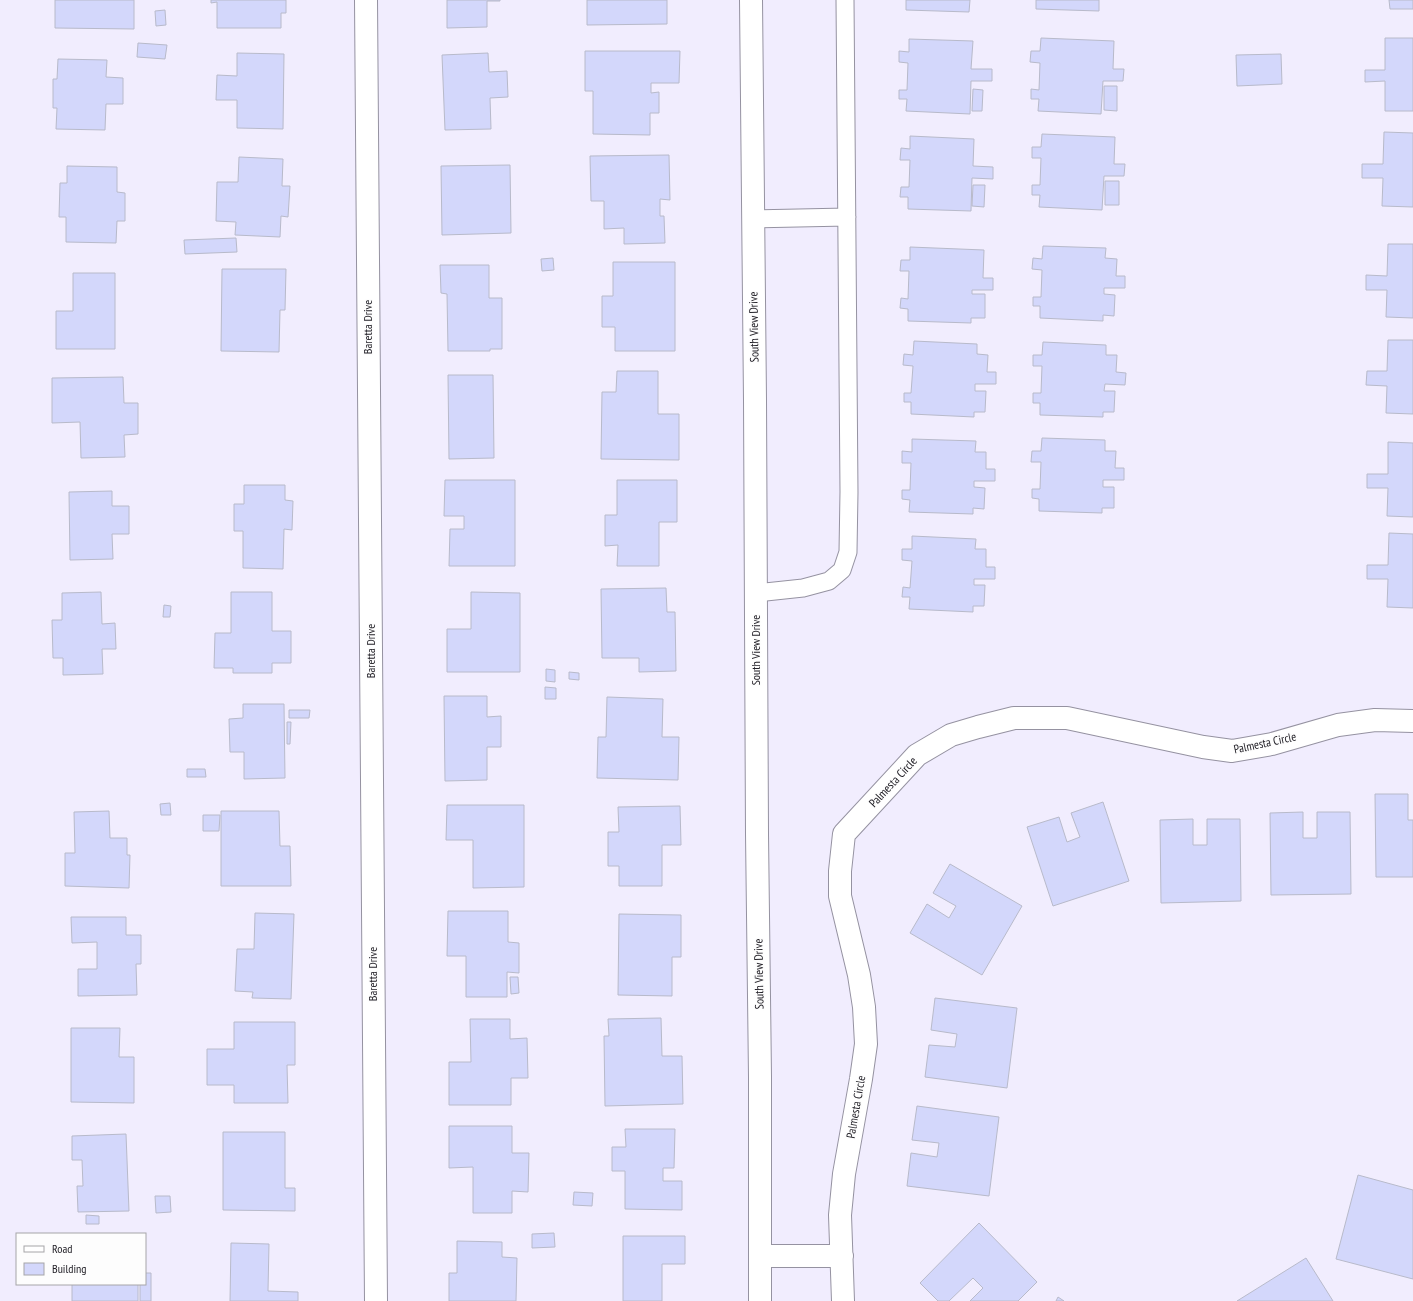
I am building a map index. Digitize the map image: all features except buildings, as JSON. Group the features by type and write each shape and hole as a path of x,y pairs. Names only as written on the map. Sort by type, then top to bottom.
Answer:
{"street":[{"name":"Baretta Drive","path":"366,0 376,1301"},
{"name":"South View Drive","path":"751,0 760,1077 760,1301"},
{"name":"Palmesta Circle","path":"843,1301 840,1215 850,1138 866,1044 864,1007 859,975 840,896 840,871 844,834 917,755 951,735 1014,718 1067,718 1203,747 1232,751 1272,744 1338,724 1375,720 1413,720"},
{"path":"760,1256 842,1256"}],"lane":[{"path":"756,593 803,588 829,581 842,570 848,552 849,492 845,0"},
{"path":"753,219 847,217"}]}
